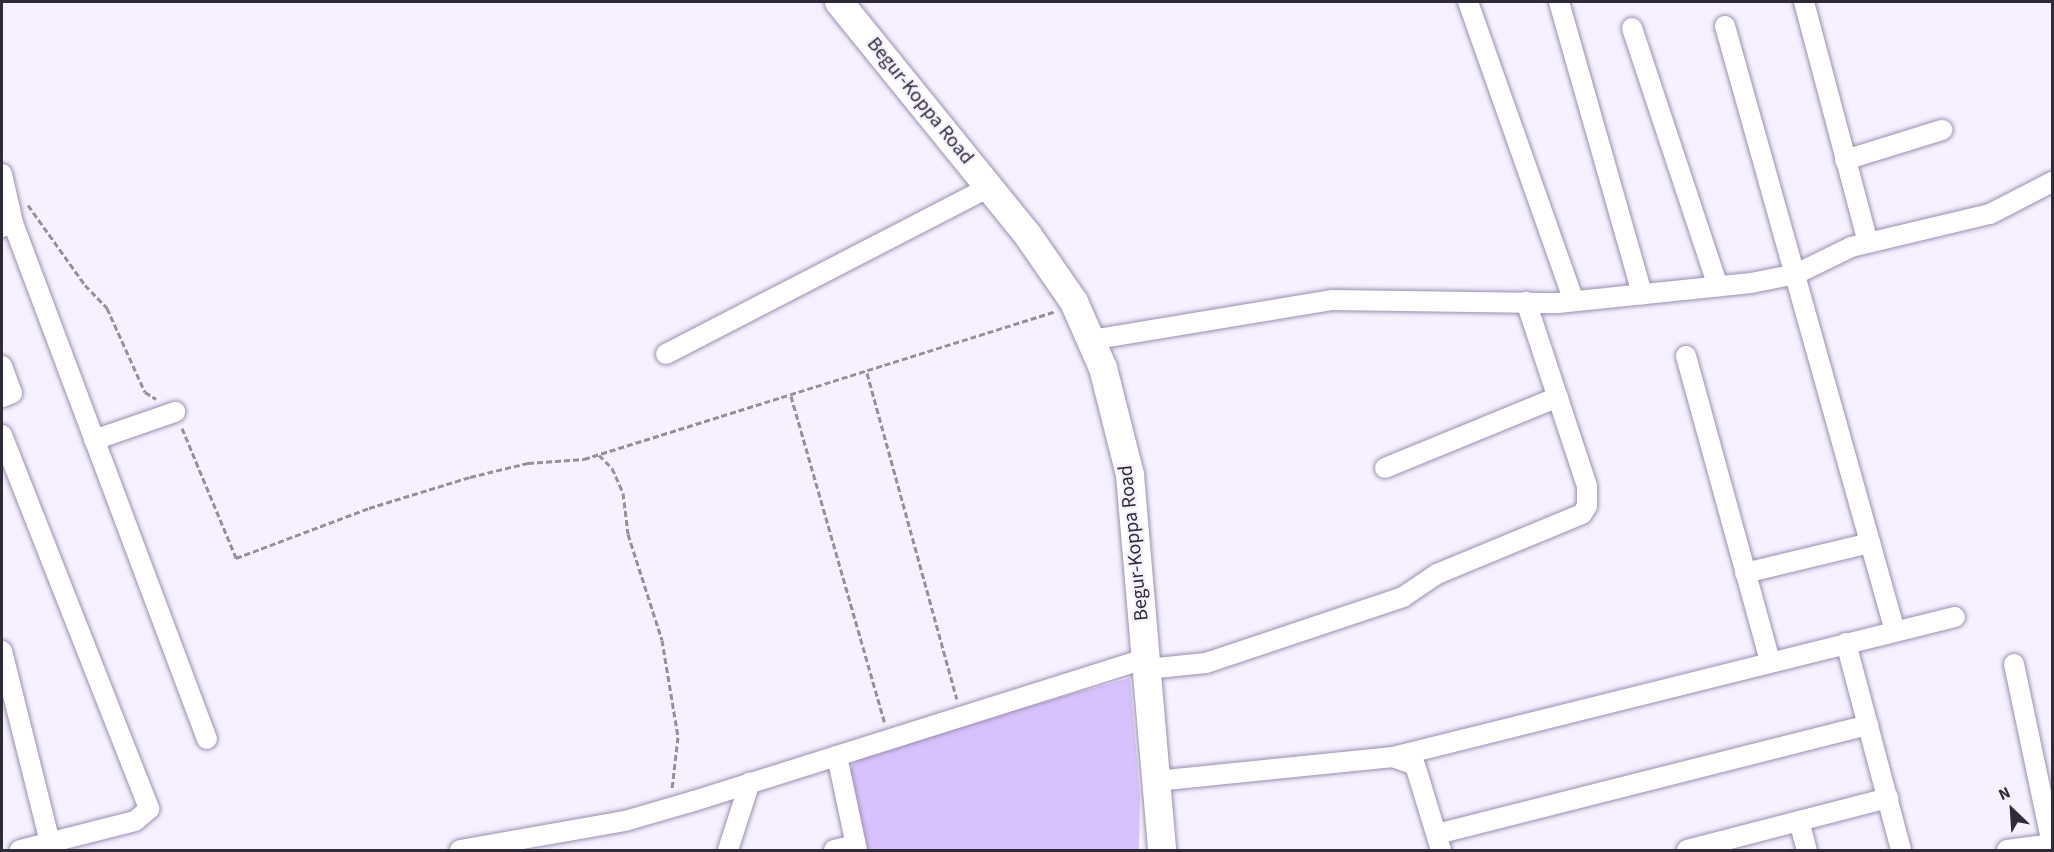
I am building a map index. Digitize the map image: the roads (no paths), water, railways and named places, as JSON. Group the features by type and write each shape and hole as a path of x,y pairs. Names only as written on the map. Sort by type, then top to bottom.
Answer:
{"main road":[{"name":"Begur-Koppa Road","path":"839,2 989,187 1074,302 1103,368 1130,475 1162,850"}],"street":[{"path":"1468,2 1574,301"},
{"path":"1559,2 1642,294"},
{"path":"1804,2 1868,243"},
{"path":"1725,26 1895,631"},
{"path":"1632,28 1718,286"},
{"path":"1845,160 1942,130"},
{"path":"2,174 7,225 94,440 207,739"},
{"path":"1091,340 1333,300 1574,301 1718,286 1796,274 1851,247 1990,214 2052,182"},
{"path":"666,354 989,187"},
{"path":"460,850 624,820 837,756 962,715 1146,664 1206,663 1403,597 1437,574 1582,514 1587,506 1587,486 1526,302"},
{"path":"1686,356 1770,662"},
{"path":"2,366 12,393 2,397"},
{"path":"1385,468 1558,397"},
{"path":"94,440 175,412"},
{"path":"2,435 149,809 135,821 51,847 20,850"},
{"path":"1745,573 1870,543"},
{"path":"1156,781 1393,757 1955,616"},
{"path":"1846,644 1901,850"},
{"path":"2,651 51,847"},
{"path":"2007,850 2052,844 2014,664"},
{"path":"1393,757 1415,765 1439,842 1868,724"},
{"path":"834,850 856,848 837,756"},
{"path":"728,850 750,782"},
{"path":"1687,850 1715,847 1799,821 1888,798"},
{"path":"1799,821 1807,850"}]}
